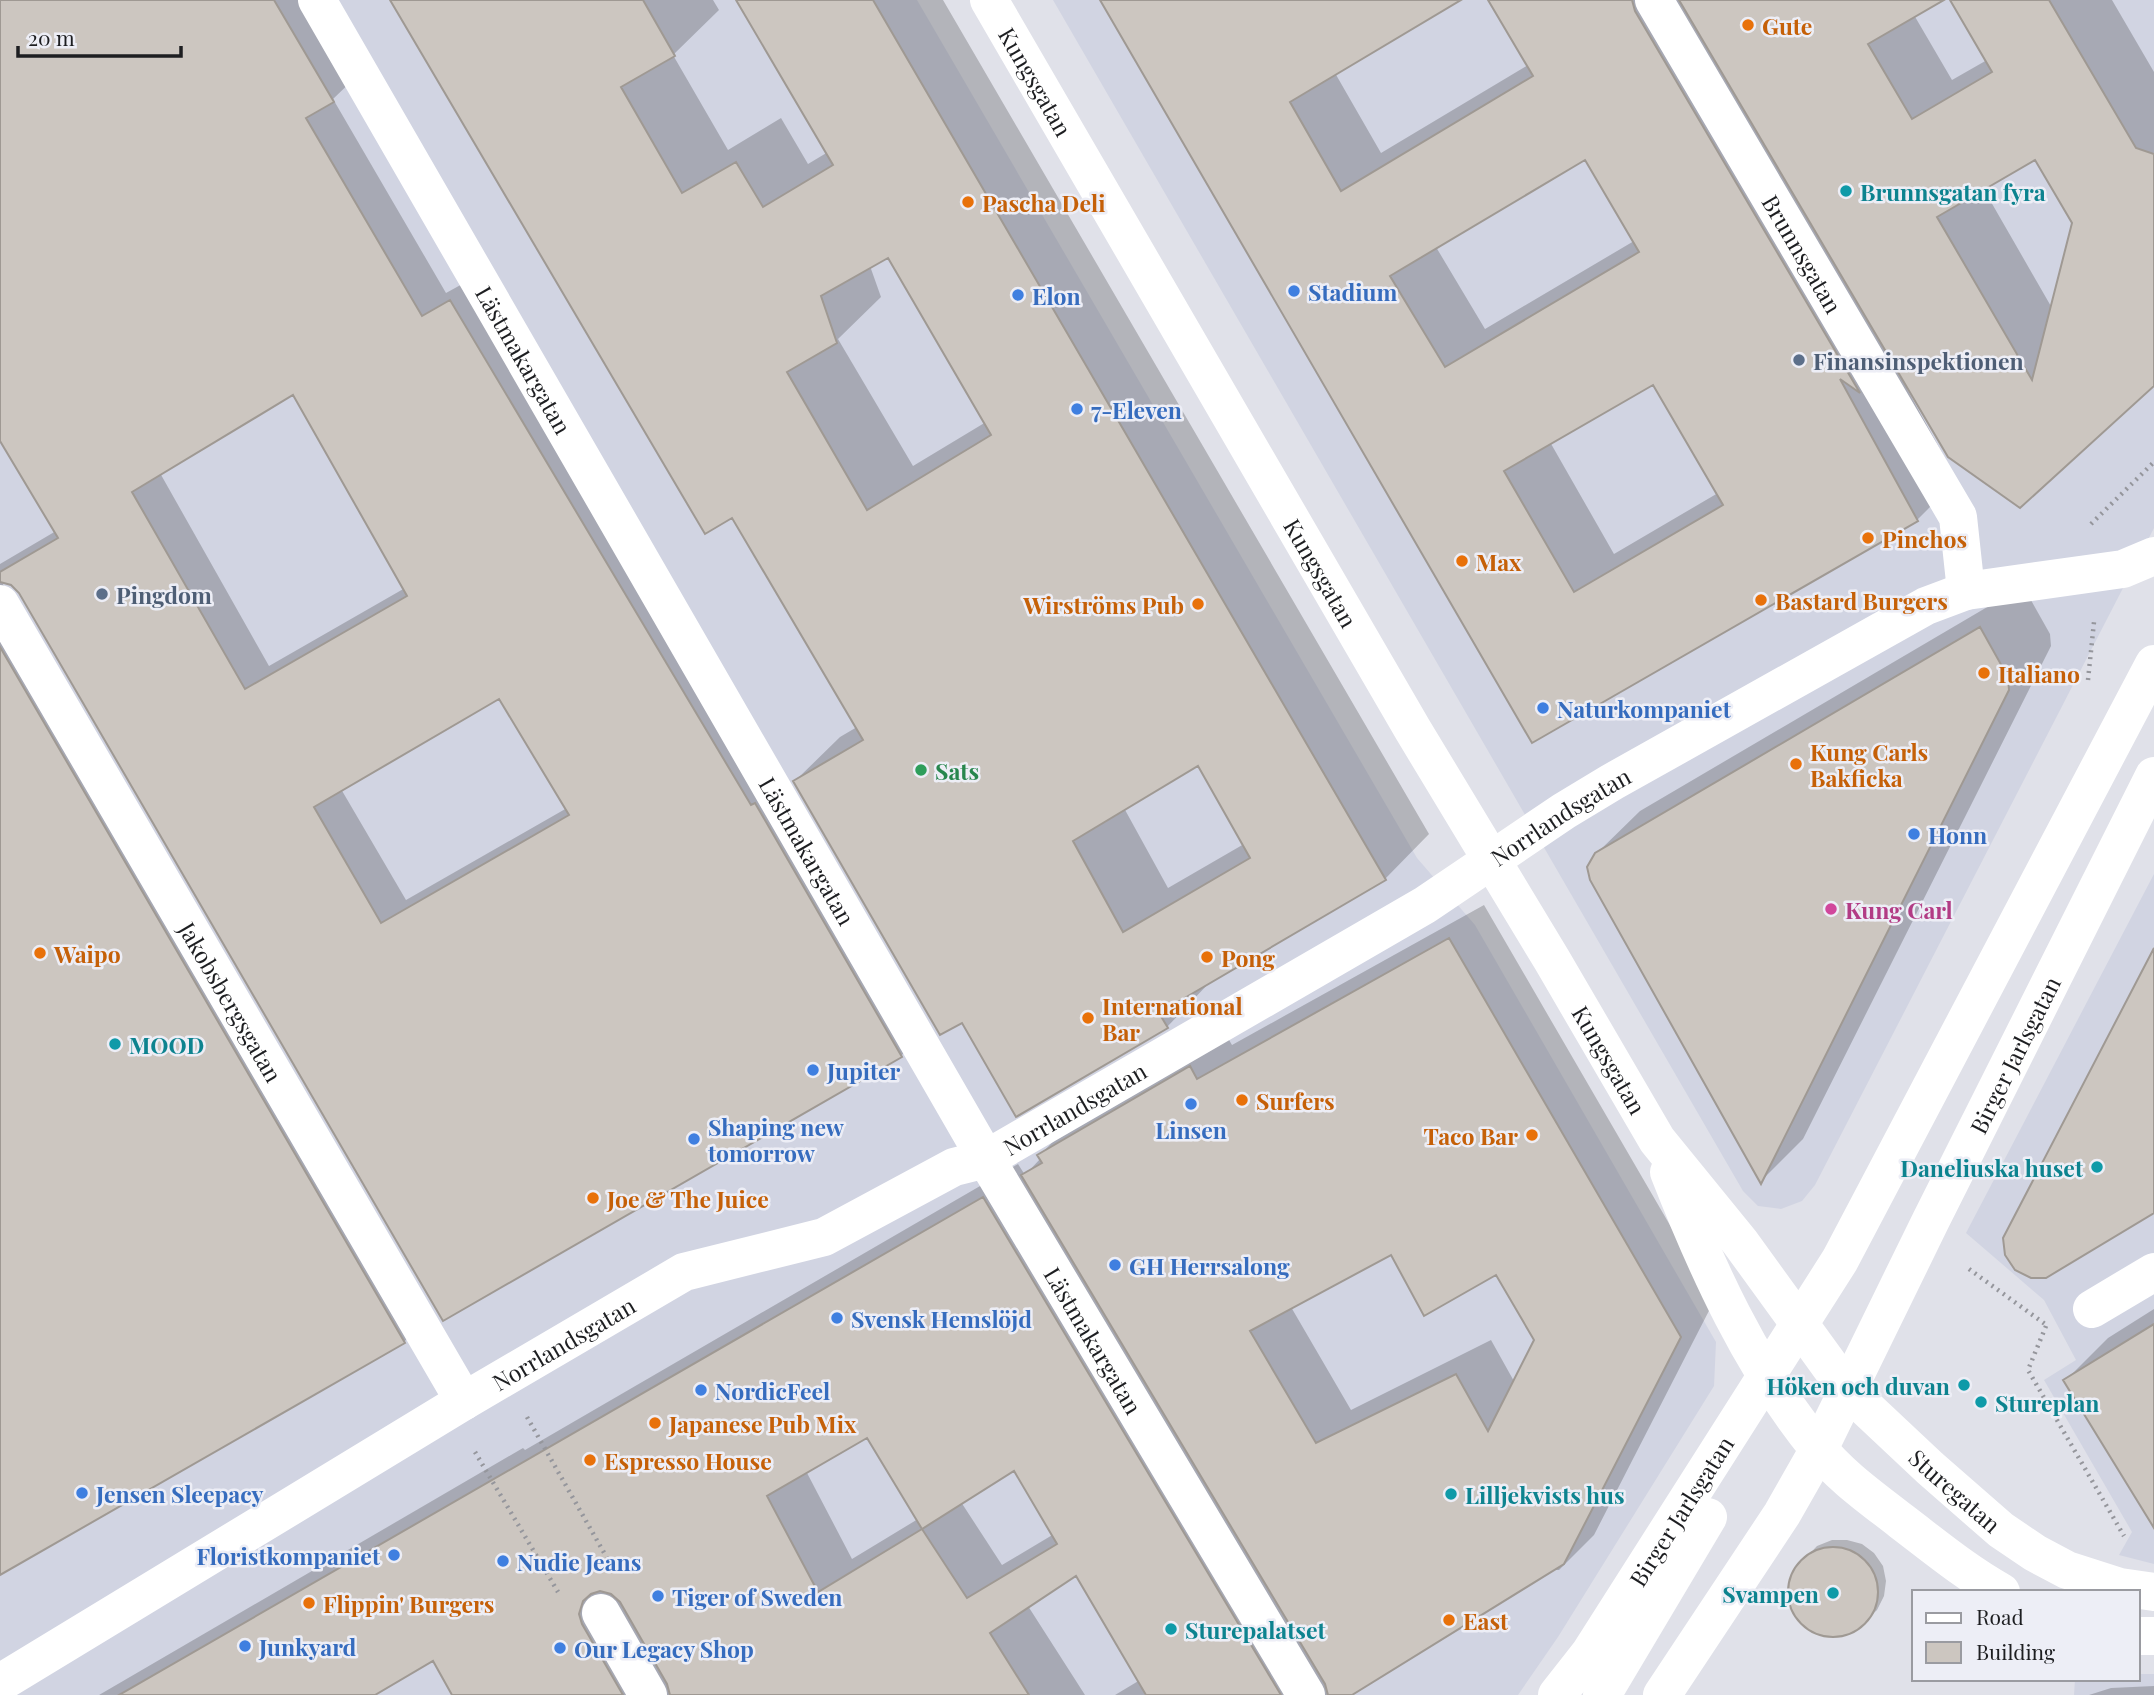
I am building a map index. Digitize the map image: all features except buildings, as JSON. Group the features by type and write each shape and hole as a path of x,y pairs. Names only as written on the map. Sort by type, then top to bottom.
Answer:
{"street":[{"name":"Lästmakargatan","path":"317,0 986,1159 1306,1695"},
{"name":"Kungsgatan","path":"989,0 1399,706 1657,1140 1740,1242 1800,1324"},
{"name":"Brunnsgatan","path":"1654,0 1958,517 1966,591"},
{"name":"Norrlandsgatan","path":"0,1683 457,1405 684,1272 824,1237 954,1167 986,1159 1425,905 1564,811 1624,775 1926,606 1966,591 2102,573 2123,569 2154,556"},
{"name":"Jakobsbergsgatan","path":"0,604 457,1405"},
{"name":"Birger Jarlsgatan","path":"1602,1695 1773,1387 1800,1324 1840,1260 2154,664"},
{"name":"Birger Jarlsgatan","path":"1662,1695 1782,1514 1819,1449 1925,1231 2154,776"},
{"name":"Kungsgatan","path":"1657,1140 1695,1238 1773,1387"},
{"path":"2092,1309 2154,1272"},
{"name":"Sturegatan","path":"1800,1324 1848,1391 2001,1530 2067,1570 2120,1587 2154,1592"},
{"name":"Birger Jarlsgatan","path":"1558,1695 1590,1653 1773,1387"},
{"path":"1773,1387 1819,1449 1876,1501 1972,1575 1998,1590"},
{"path":"601,1613 648,1695"}],"path":[{"path":"2089,526 2154,462"},
{"path":"1969,1269 2046,1325"},
{"path":"2092,1309 2046,1325 2028,1370 2127,1542"},
{"path":"457,1405 575,1620 601,1613 624,1589 505,1377"}],"shaded area":[{"path":"0,0 917,0 1417,858 1475,925 1716,1342 1714,1386 1558,1637 1518,1695 0,1695"},
{"path":"1053,0 2154,0 2154,528 1815,1185 1802,1201 1781,1209 1758,1206 1743,1191"},
{"path":"2154,874 2154,1564 2119,1555 2132,1532 2044,1380 2076,1360 2044,1300 1966,1233"},
{"path":"2140,1674 2154,1674 2154,1695 2074,1695 2075,1681 2140,1681"}],"place":[{"name":"Gute","path":"1748,25"},
{"name":"Brunnsgatan fyra","path":"1846,191"},
{"name":"Pascha Deli","path":"968,202"},
{"name":"Stadium","path":"1294,291"},
{"name":"Elon","path":"1018,295"},
{"name":"Finansinspektionen","path":"1799,360"},
{"name":"7-Eleven","path":"1077,409"},
{"name":"Pinchos","path":"1868,538"},
{"name":"Max","path":"1462,561"},
{"name":"Pingdom","path":"102,594"},
{"name":"Bastard Burgers","path":"1761,600"},
{"name":"Wirströms Pub","path":"1198,604"},
{"name":"Italiano","path":"1984,673"},
{"name":"Naturkompaniet","path":"1543,708"},
{"name":"Kung Carls Bakficka","path":"1796,764"},
{"name":"Sats","path":"921,770"},
{"name":"Honn","path":"1914,834"},
{"name":"Kung Carl","path":"1831,909"},
{"name":"Waipo","path":"40,953"},
{"name":"Pong","path":"1207,957"},
{"name":"International Bar","path":"1088,1018"},
{"name":"MOOD","path":"115,1044"},
{"name":"Jupiter","path":"813,1070"},
{"name":"Surfers","path":"1242,1100"},
{"name":"Linsen","path":"1191,1104"},
{"name":"Taco Bar","path":"1532,1135"},
{"name":"Shaping new tomorrow","path":"694,1139"},
{"name":"Daneliuska huset","path":"2097,1167"},
{"name":"Joe & The Juice","path":"593,1198"},
{"name":"GH Herrsalong","path":"1115,1265"},
{"name":"Svensk Hemslöjd","path":"837,1318"},
{"name":"Höken och duvan","path":"1964,1385"},
{"name":"NordicFeel","path":"701,1390"},
{"name":"Stureplan","path":"1981,1402"},
{"name":"Japanese Pub Mix","path":"655,1423"},
{"name":"Espresso House","path":"590,1460"},
{"name":"Jensen Sleepacy","path":"82,1493"},
{"name":"Lilljekvists hus","path":"1451,1494"},
{"name":"Floristkompaniet","path":"394,1555"},
{"name":"Nudie Jeans","path":"503,1561"},
{"name":"Svampen","path":"1833,1593"},
{"name":"Tiger of Sweden","path":"658,1596"},
{"name":"Flippin' Burgers","path":"309,1603"},
{"name":"East","path":"1449,1620"},
{"name":"Sturepalatset","path":"1171,1629"},
{"name":"Junkyard","path":"245,1646"},
{"name":"Our Legacy Shop","path":"560,1648"}]}
